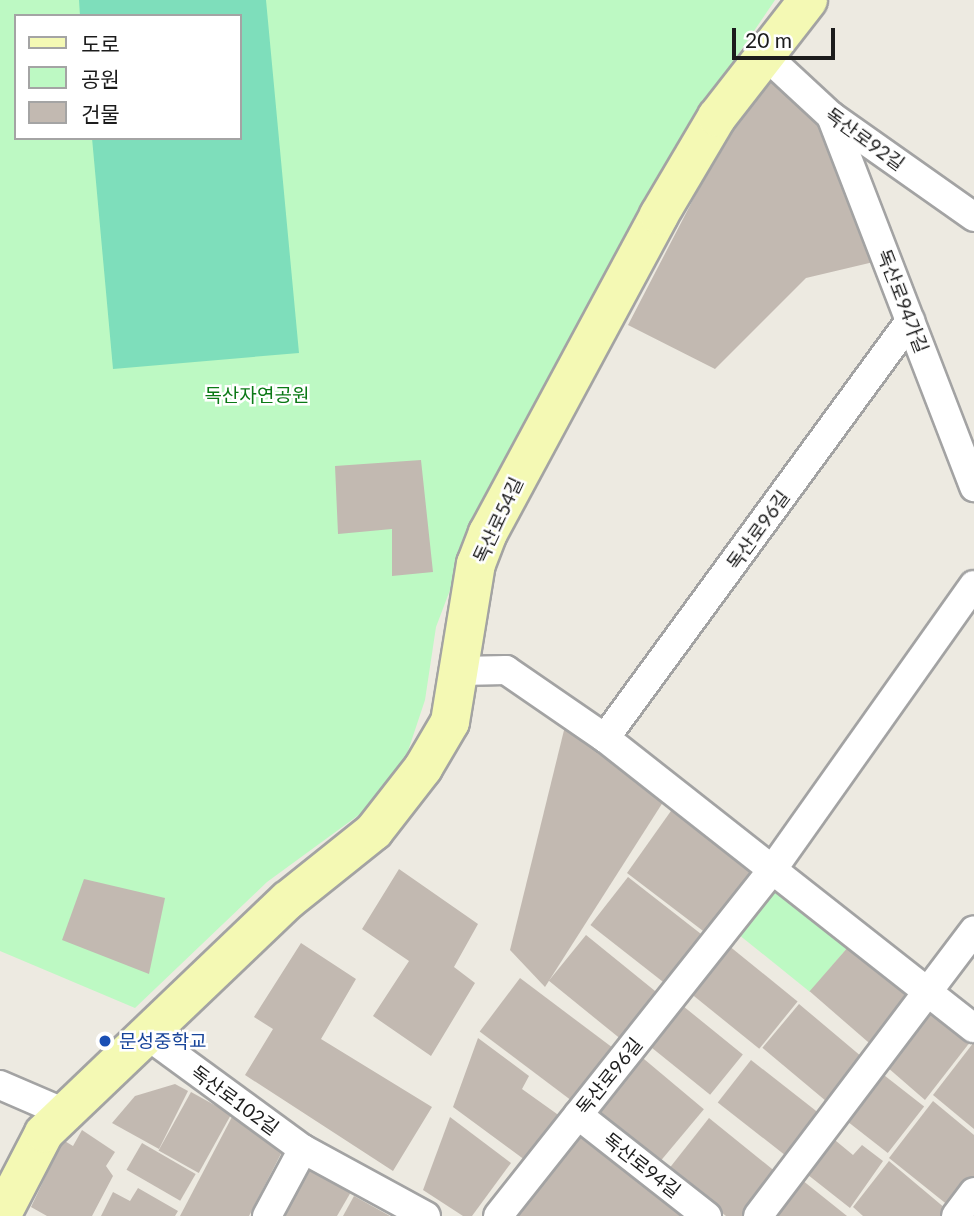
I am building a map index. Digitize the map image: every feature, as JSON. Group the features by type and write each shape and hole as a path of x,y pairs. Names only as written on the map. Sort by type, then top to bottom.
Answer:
{"street":[{"name":"독산로54길","path":"147,1035 288,900 374,831 423,768 450,722 461,671 476,564 488,533 659,215 717,117 763,53 808,0"},
{"name":"독산로92길","path":"763,53 831,116 974,217"},
{"name":"독산로94가길","path":"831,116 974,487"},
{"name":"독산로96길","path":"605,738 910,321"},
{"name":"독산로96길","path":"498,1216 772,870 974,585"},
{"path":"461,671 506,670 605,738 974,1028"},
{"path":"758,1216 974,930"},
{"path":"1,1216 44,1133 147,1035"},
{"name":"독산로102길","path":"147,1035 303,1149 426,1216"},
{"path":"0,1085 65,1113"},
{"name":"독산로94길","path":"578,1115 706,1216"},
{"path":"267,1216 303,1149"},
{"path":"956,1216 974,1192"}],"green space":[{"name":"독산자연공원","path":"0,0 775,0 687,130 469,540 436,627 425,700 408,751 382,798 267,882 135,1008 0,951"},
{"path":"79,0 266,0 299,353 113,369 92,140 242,140 242,14 80,14"},
{"path":"772,870 849,946 810,992 728,926"}],"building":[{"path":"769,78 828,120 882,260 806,278 715,369 628,325 724,140"},
{"path":"421,460 433,572 392,576 392,529 338,534 335,466"},
{"path":"567,718 665,799 545,987 510,950"},
{"path":"678,801 749,857 754,883 711,937 627,873"},
{"path":"399,869 478,924 454,967 475,983 431,1056 373,1016 409,961 362,929"},
{"path":"628,877 705,937 668,985 590,925"},
{"path":"84,879 165,898 149,974 62,940"},
{"path":"586,935 659,994 622,1040 549,981"},
{"path":"723,941 798,1001 759,1049 685,988"},
{"path":"301,943 356,979 321,1039 432,1107 393,1171 245,1075 273,1029 254,1017"},
{"path":"849,946 911,1000 872,1045 810,991"},
{"path":"520,978 615,1050 575,1103 480,1032"},
{"path":"799,1004 864,1059 827,1102 762,1048"},
{"path":"683,1006 743,1054 710,1095 650,1046"},
{"path":"947,1010 974,1037 925,1100 887,1067 922,1015"},
{"path":"478,1038 529,1076 522,1089 564,1119 529,1163 453,1107"},
{"path":"974,1042 974,1129 933,1095"},
{"path":"638,1054 704,1109 659,1163 593,1108"},
{"path":"751,1060 822,1115 789,1158 718,1103"},
{"path":"880,1072 924,1106 888,1153 844,1118"},
{"path":"175,1084 188,1091 159,1149 112,1123 135,1096"},
{"path":"191,1092 231,1114 199,1173 159,1151"},
{"path":"933,1101 974,1135 974,1184 954,1210 889,1158"},
{"path":"233,1115 286,1144 249,1216 180,1216"},
{"path":"450,1117 511,1163 472,1216 463,1216 423,1190"},
{"path":"578,1117 703,1216 500,1216"},
{"path":"709,1118 777,1173 743,1216 726,1216 668,1170"},
{"path":"82,1130 115,1152 106,1166 113,1176 92,1216 47,1216 31,1207 63,1140 73,1146"},
{"path":"830,1136 853,1155 862,1145 883,1161 850,1208 803,1171"},
{"path":"142,1143 196,1174 180,1201 126,1170"},
{"path":"889,1161 952,1214 951,1216 863,1216 853,1207"},
{"path":"323,1167 355,1185 337,1216 279,1216 303,1173"},
{"path":"802,1180 847,1216 775,1216"},
{"path":"138,1188 178,1211 175,1216 101,1216 113,1192 130,1201"},
{"path":"354,1196 390,1216 343,1216"}],"place":[{"name":"문성중학교","path":"105,1041"}]}
